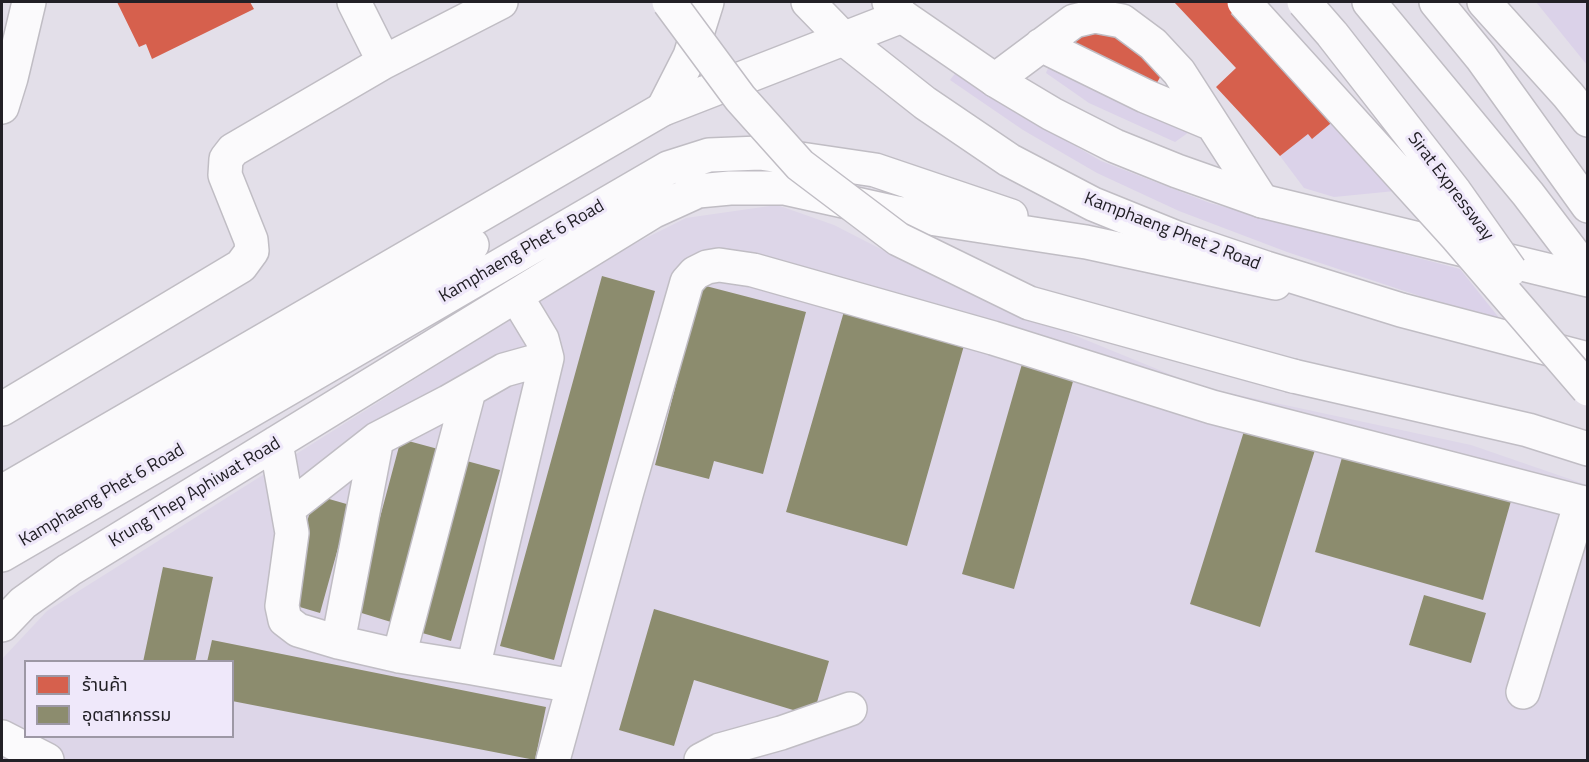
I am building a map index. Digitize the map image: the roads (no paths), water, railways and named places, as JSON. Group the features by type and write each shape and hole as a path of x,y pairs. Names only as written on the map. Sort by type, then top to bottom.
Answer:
{"main road":[{"path":"2,107 29,2"},
{"path":"354,2 384,62"},
{"path":"2,409 241,266 252,251 225,175 226,159 233,150 384,62 501,2"},
{"path":"669,2 740,98 800,165 898,239 1029,303 1293,376 1528,430 1587,449"},
{"path":"663,109 690,56 707,2"},
{"name":"Kamphaeng Phet 2 Road","path":"808,2 844,39 925,103 1000,154 1093,204 1177,238 1401,310 1587,359"},
{"path":"1244,2 1457,237 1587,389"},
{"name":"Sirat Expressway","path":"1304,2 1332,34 1455,192 1587,379"},
{"path":"1369,2 1528,194 1587,273"},
{"path":"1436,2 1481,57 1587,206"},
{"path":"1484,2 1568,95 1587,120"},
{"path":"2,492 663,109 844,39 896,9 995,80 1052,114 1115,146 1177,171 1262,201 1587,280"},
{"path":"995,80 1074,21 1095,16 1122,21 1153,44 1179,72 1262,201"},
{"path":"1041,45 1145,96 1212,124"},
{"name":"Kamphaeng Phet 6 Road","path":"2,555 668,168 709,155 760,153 875,171 1086,242"},
{"path":"2,525 492,233 545,191 579,157"},
{"name":"Kamphaeng Phet 6 Road","path":"396,369 654,211 698,191 709,190 784,188 897,213 1086,242 1401,310"},
{"path":"553,760 687,282 695,273 707,267 719,266 753,270 993,338 1212,407 1584,503 1523,692"},
{"path":"473,668 547,358 542,339 516,296"},
{"path":"289,508 377,438 469,391 504,370 547,358"},
{"name":"Krung Thep Aphiwat Road","path":"2,625 23,603 69,570 396,369"},
{"path":"399,656 469,391"},
{"path":"1528,430 1587,433"},
{"path":"338,642 377,438"},
{"path":"276,443 292,533 282,606 285,620 298,630 399,656 573,686"},
{"path":"701,760 720,750 781,733 850,709"},
{"path":"2,737 47,760"}]}
